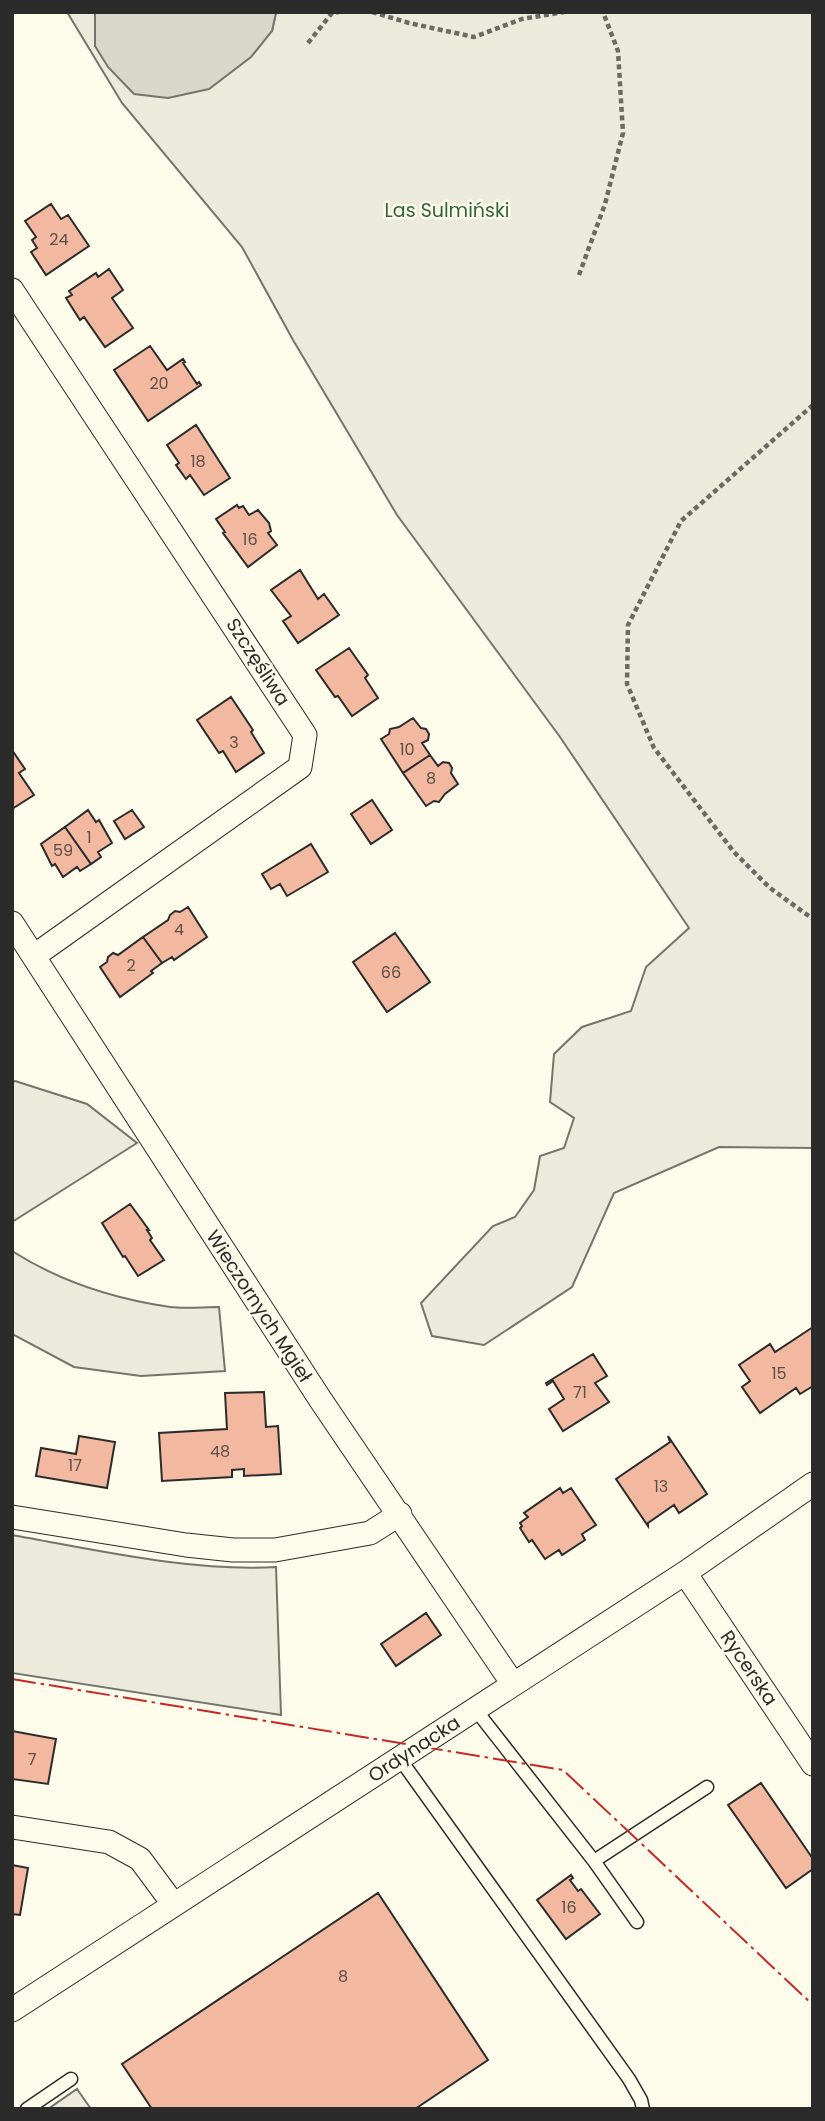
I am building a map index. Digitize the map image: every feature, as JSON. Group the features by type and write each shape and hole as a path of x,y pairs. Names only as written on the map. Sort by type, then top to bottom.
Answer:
{"street":[{"name":"Szczęśliwa","path":"12,290 305,735 300,767 34,956"},
{"name":"Wieczornych Mgieł","path":"15,933 34,956 237,1272 513,1684"},
{"name":"Ordynacka","path":"12,2010 685,1573 813,1484"},
{"path":"12,1517 186,1545 233,1550 275,1550 370,1533 400,1514"},
{"name":"Rycerska","path":"685,1573 813,1764"},
{"path":"12,1827 109,1842 139,1859 174,1905"}],"lane":[{"path":"475,1709 594,1861 637,1922"},
{"path":"400,1759 629,2079 643,2109"},
{"path":"594,1861 707,1787"},
{"path":"27,2109 71,2079"}],"path":[{"path":"308,43 332,13 339,12"},
{"path":"372,12 474,37 522,19 564,12"},
{"path":"579,275 605,204 623,133 618,51 603,12"},
{"path":"813,405 681,521 628,625 627,684 654,748 734,852 770,887 813,919"}],"green space":[{"name":"Las Sulmiński","path":"67,12 95,12 95,46 272,31 276,12 813,12 813,1148 719,1147 614,1193 572,1287 484,1345 432,1336 421,1303 493,1226 515,1217 534,1190 540,1156 564,1148 574,1118 550,1102 554,1054 582,1027 631,1011 646,967 689,928 560,737 397,515 293,340 242,247 122,103"},
{"path":"15,1081 87,1104 137,1143 12,1222 12,1083"},
{"path":"12,1251 68,1280 108,1294 170,1307 219,1307 225,1371 141,1376 74,1367 12,1334"},
{"path":"12,1535 178,1563 244,1568 276,1567 281,1715 12,1673"},
{"path":"77,2089 91,2109 48,2109"}],"shaded area":[{"path":"95,12 276,13 272,31 251,57 209,89 168,98 134,94 108,67 95,46"}],"building":[{"path":"51,204 61,219 68,215 89,246 46,275 31,252 37,248 32,240 36,237 25,221"},
{"path":"109,269 123,290 112,298 133,328 105,347 84,317 80,320 66,298 72,295 69,291 96,273 98,277"},
{"path":"150,346 167,370 183,359 197,384 199,382 201,385 148,421 114,370"},
{"path":"196,425 230,478 204,495 190,475 186,479 167,445"},
{"path":"237,505 239,508 243,506 249,515 258,510 269,523 271,531 268,533 277,545 248,567 216,519"},
{"path":"300,570 318,599 324,594 339,615 298,643 283,621 291,616 271,590"},
{"path":"349,648 368,675 365,678 378,698 352,716 316,670"},
{"path":"231,697 253,730 251,732 264,753 236,772 223,751 219,753 197,720"},
{"path":"413,718 429,734 428,740 422,743 430,755 403,773 381,739 389,734 390,729"},
{"path":"12,750 25,769 19,773 34,795 12,809"},
{"path":"430,755 438,766 443,762 449,763 451,773 458,784 439,802 434,801 426,806 403,773"},
{"path":"372,800 392,830 371,844 351,814"},
{"path":"88,810 96,822 99,820 112,843 98,852 101,857 91,864 65,827"},
{"path":"132,810 144,827 125,839 114,821"},
{"path":"65,827 91,864 80,871 77,867 63,877 55,864 52,866 41,844"},
{"path":"311,844 328,872 287,896 280,884 271,889 262,874"},
{"path":"188,907 207,937 174,960 172,957 162,963 143,937 168,920 175,911 180,912"},
{"path":"395,933 430,982 387,1012 353,962"},
{"path":"143,937 162,963 151,971 153,973 120,997 100,967 113,953 118,955"},
{"path":"130,1204 149,1230 152,1238 150,1240 164,1260 138,1276 102,1223"},
{"path":"813,1327 813,1386 800,1394 796,1388 760,1413 742,1387 750,1381 739,1365 770,1344 775,1352"},
{"path":"593,1354 607,1376 595,1383 609,1402 563,1431 549,1409 564,1399 553,1381 547,1385 546,1383"},
{"path":"264,1392 266,1427 278,1426 281,1474 244,1476 244,1469 232,1470 232,1477 162,1481 159,1433 227,1429 225,1393"},
{"path":"79,1436 115,1442 107,1488 36,1476 41,1448 76,1454"},
{"path":"668,1436 707,1494 679,1513 674,1505 648,1523 648,1526 616,1479 670,1442"},
{"path":"560,1488 563,1493 571,1488 596,1525 582,1534 585,1540 562,1555 559,1550 545,1559 532,1540 529,1542 520,1528 520,1523 528,1517 524,1513"},
{"path":"426,1613 441,1635 396,1666 381,1644"},
{"path":"12,1731 56,1739 48,1784 12,1779"},
{"path":"761,1783 813,1859 813,1869 786,1888 728,1805"},
{"path":"12,1865 28,1868 20,1915 12,1914"},
{"path":"571,1875 573,1878 570,1880 578,1891 581,1889 600,1914 566,1939 537,1900"},
{"path":"378,1893 488,2060 415,2109 152,2109 122,2064"}],"power":[{"path":"12,1679 563,1770 813,2005"}]}
